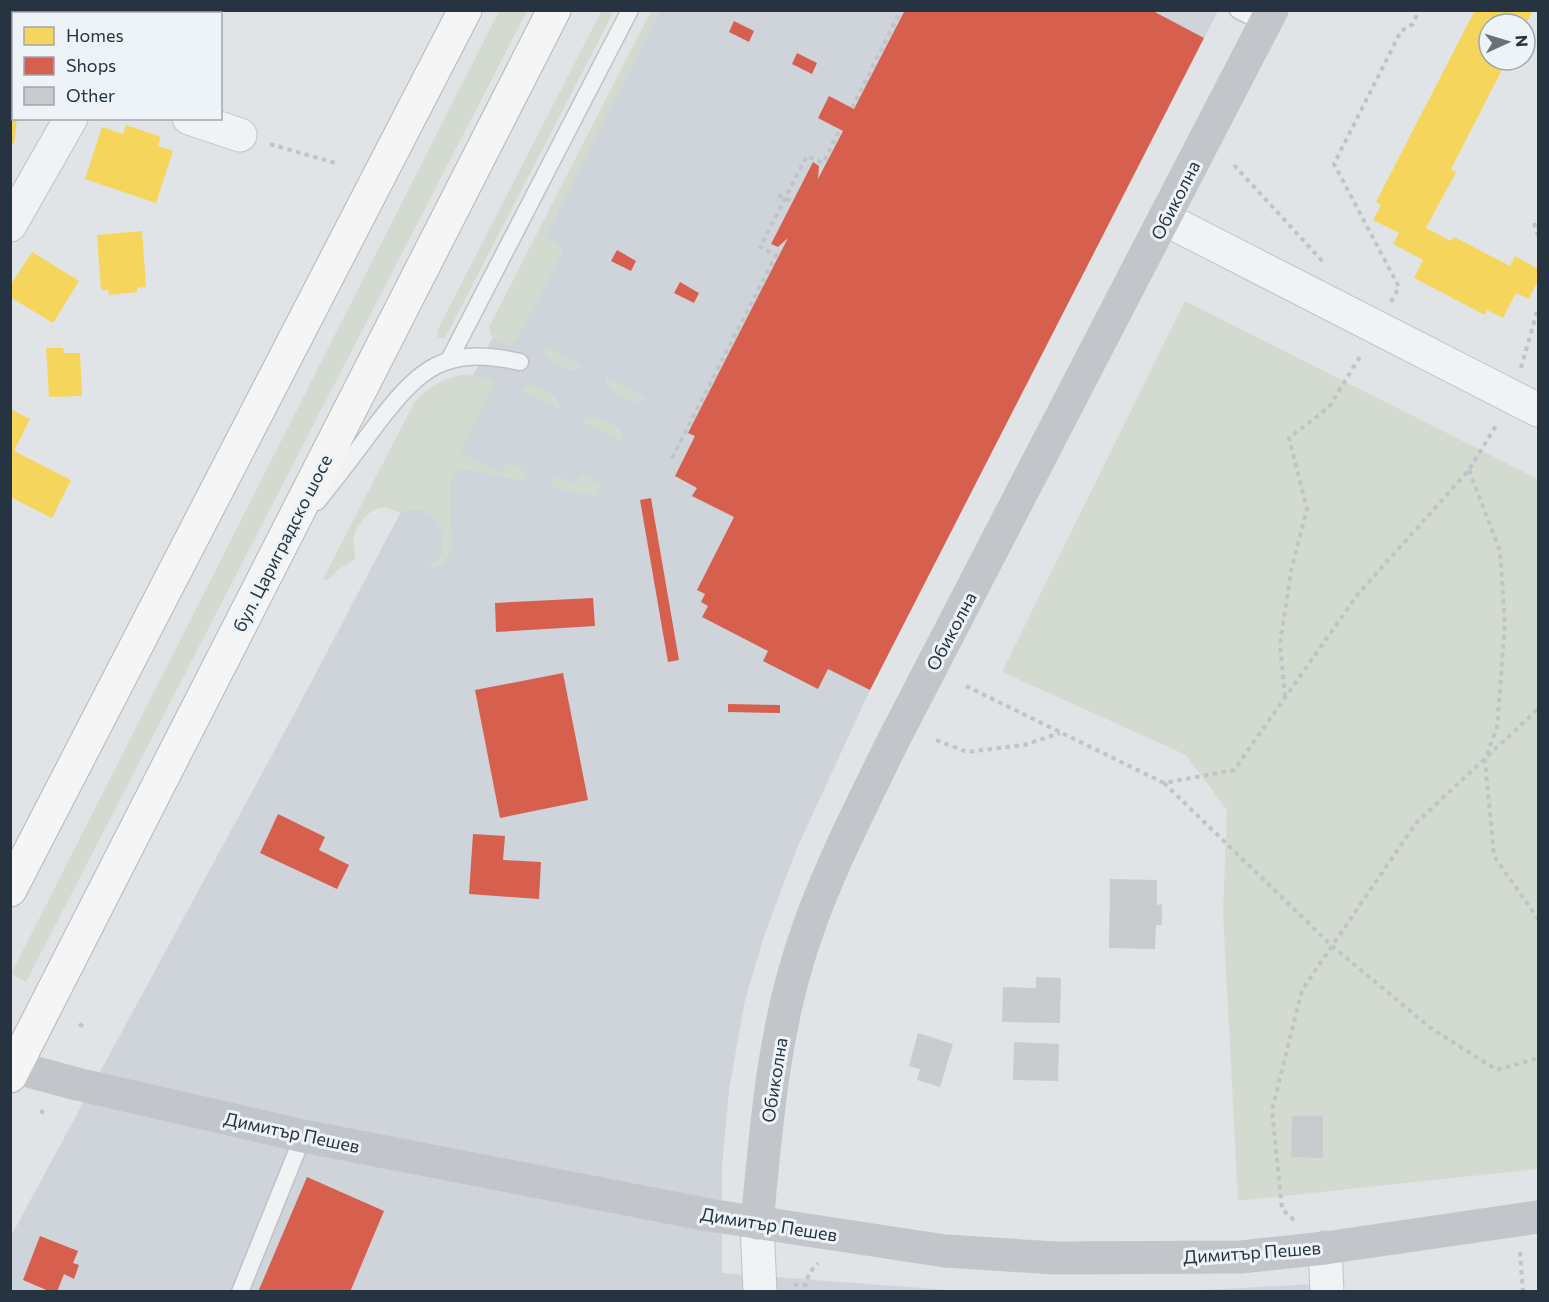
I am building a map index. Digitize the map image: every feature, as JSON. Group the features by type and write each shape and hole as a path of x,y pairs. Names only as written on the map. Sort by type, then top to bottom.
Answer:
{"highway":[{"path":"10,890 465,10"},
{"name":"бул. Цариградско шосе","path":"12,1069 554,10"}],"main road":[{"name":"Обиколна","path":"757,1223 766,1121 774,1063 802,946 821,892 892,743 1165,219 1258,15"},
{"name":"Димитър Пешев","path":"12,1069 303,1136 757,1223 945,1251 1054,1258 1241,1257 1325,1248 1528,1219"}],"street":[{"path":"10,225 70,120"},
{"path":"195,120 240,135"},
{"path":"1165,219 1526,403"},
{"name":"Обиколна","path":"757,1223 760,1292"},
{"path":"1325,1248 1327,1292"}],"lane":[{"path":"449,360 630,10"},
{"path":"274,558 397,398 416,378 449,360 484,356 520,362"},
{"path":"240,1292 303,1136"}],"path":[{"path":"852,108 901,10"},
{"path":"1285,698 1280,644 1291,571 1307,509 1289,438 1329,407 1400,287 1334,164 1401,31 1413,24 1419,10"},
{"path":"672,458 776,255 760,247 807,156 823,164 840,129"},
{"path":"240,135 335,163"},
{"path":"1234,165 1328,267"},
{"path":"778,195 793,202"},
{"path":"1534,223 1539,236"},
{"path":"1164,783 1234,770 1358,594 1526,403 1539,308"},
{"path":"1469,470 1500,551 1505,624 1497,727 1485,760 1494,856 1539,919"},
{"path":"966,686 1164,783 1332,946 1432,1029 1497,1070 1539,1058"},
{"path":"1325,1248 1282,1209 1272,1110 1302,990 1416,823 1539,710"},
{"path":"936,740 967,752 1024,745 1061,733"},
{"path":"79,1024 84,1027"},
{"path":"40,1111 46,1113"},
{"path":"1523,1292 1528,1219"},
{"path":"794,1285 806,1285 809,1273 818,1265"}],"shaded area":[{"path":"602,10 614,11 445,338 439,338 438,329"},
{"path":"499,11 527,11 26,982 11,974"},
{"path":"651,11 660,11 545,236 562,247 562,251 516,341 508,345 500,342 491,336 489,327"},
{"path":"660,11 1218,11 870,690 797,848 764,936 745,1000 729,1090 722,1167 722,1273 961,1291 11,1292 11,1236 298,707 491,341"},
{"path":"1185,301 1538,479 1538,1169 1238,1201 1223,912 1227,810 1186,755 1002,672"},
{"path":"543,345 583,366 573,371 558,365 545,355"},
{"path":"466,374 491,379 494,382 460,452 502,473 508,463 528,473 524,481 460,468 449,485 452,545 449,554 440,565 427,568 438,559 443,546 439,525 429,514 420,510 397,512 381,508 371,512 358,526 354,539 355,559 339,569 327,581 323,579 414,403 437,384"},
{"path":"606,377 646,398 636,403 621,397 609,387"},
{"path":"529,385 545,390 554,396 560,410 520,390"},
{"path":"589,418 615,426 622,433 623,442 583,422"},
{"path":"581,474 601,484 595,496 550,486 556,475 576,485"},
{"path":"1333,1283 1334,1292 1166,1292"}],"building: Homes":[{"path":"24,10 80,10 80,12 24,12"},
{"path":"102,10 146,10 146,12 102,12"},
{"path":"1475,10 1533,10 1532,12 1477,12 1477,72 1501,72 1451,169 1456,172 1426,228 1451,241 1454,237 1510,266 1515,256 1538,269 1538,280 1529,299 1516,293 1503,318 1487,310 1485,315 1414,278 1423,260 1393,244 1399,233 1373,220 1381,205 1376,202"},
{"path":"10,103 12,103 12,120 17,120 14,144 10,143"},
{"path":"126,125 161,137 158,146 173,151 156,203 85,179 102,127 123,134"},
{"path":"142,231 146,287 137,288 137,292 109,295 108,290 101,290 97,235"},
{"path":"32,252 79,281 53,323 10,297 10,286"},
{"path":"46,348 63,348 64,353 80,353 82,396 49,397"},
{"path":"10,409 30,419 14,451 71,480 52,518 10,497"}],"building: Shops":[{"path":"905,10 1151,10 1204,38 870,690 828,669 818,689 763,661 768,651 702,617 708,606 701,602 705,594 697,590 734,517 692,496 697,488 675,476 695,436 688,433 788,238 778,247 771,244 813,162 819,166 818,179 843,131 818,118 829,96 854,109"},
{"path":"734,21 754,31 749,42 729,32"},
{"path":"797,53 817,63 812,74 792,64"},
{"path":"617,250 636,261 631,271 611,261"},
{"path":"680,282 699,293 694,303 674,293"},
{"path":"651,498 679,660 668,662 640,500"},
{"path":"593,598 595,626 496,632 495,603"},
{"path":"563,673 588,800 500,818 475,690"},
{"path":"728,704 780,705 780,713 728,712"},
{"path":"278,814 325,837 319,850 349,865 337,889 260,853"},
{"path":"473,834 505,836 503,860 541,862 539,899 469,894"},
{"path":"307,1177 384,1211 350,1292 258,1292"},
{"path":"40,1236 78,1251 73,1263 79,1265 74,1279 64,1274 57,1292 51,1292 23,1280"}],"building: Other":[{"path":"1110,879 1157,880 1157,905 1162,904 1162,925 1156,925 1155,949 1109,948"},
{"path":"1036,977 1061,978 1060,1023 1002,1022 1003,987 1036,988"},
{"path":"918,1033 953,1044 940,1087 917,1080 920,1069 909,1066"},
{"path":"1014,1042 1059,1044 1058,1081 1013,1080"},
{"path":"1292,1116 1323,1116 1323,1158 1291,1157"}]}
